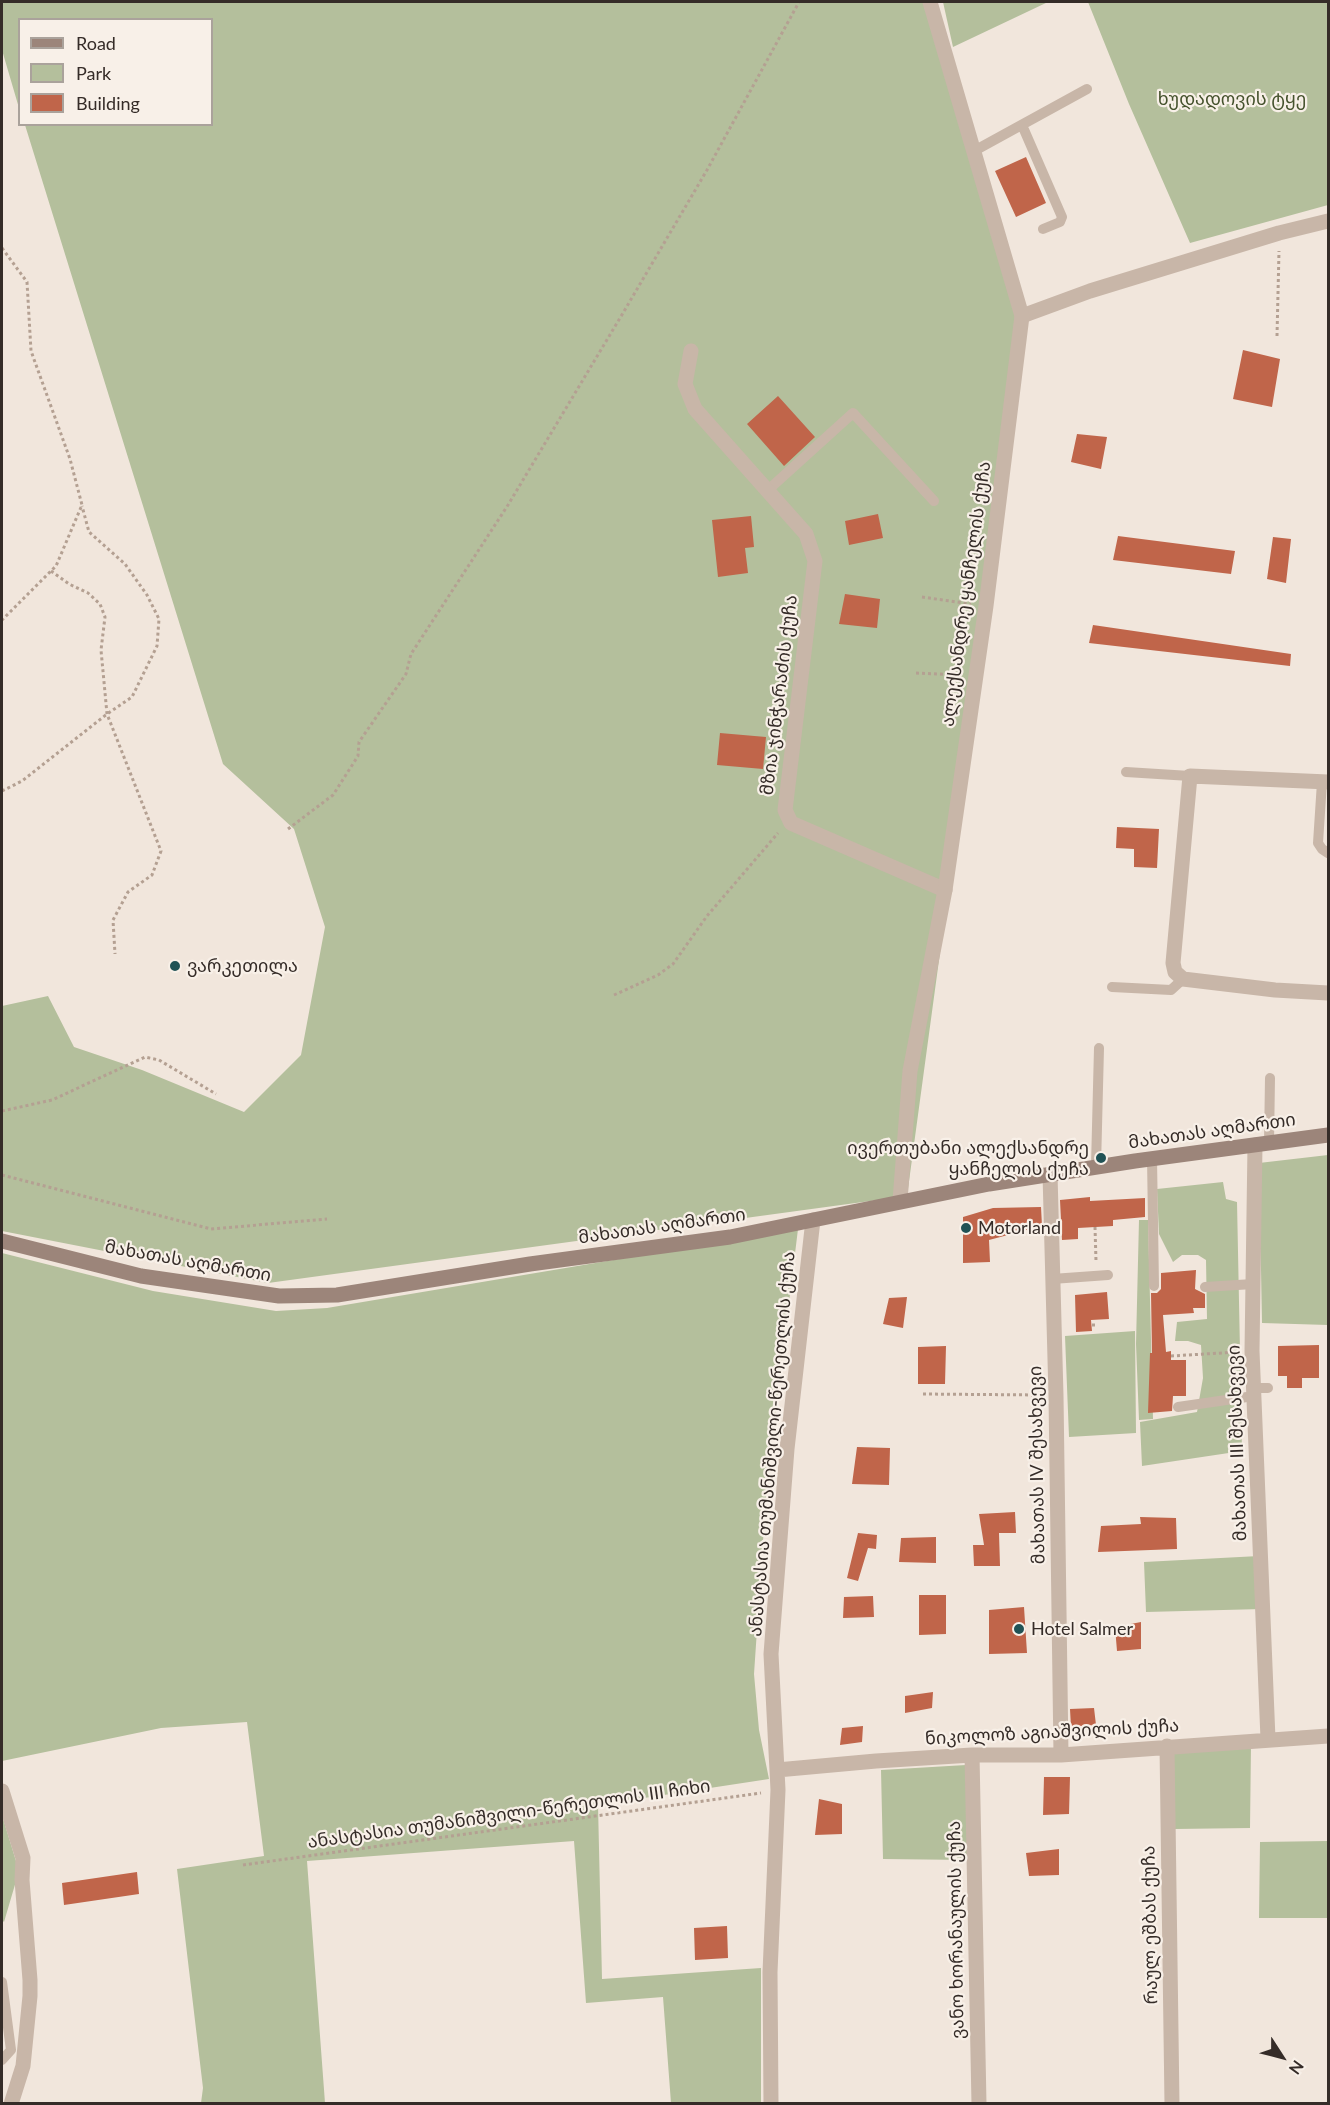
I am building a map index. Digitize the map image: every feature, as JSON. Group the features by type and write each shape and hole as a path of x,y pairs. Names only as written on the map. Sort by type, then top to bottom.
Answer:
{"main road":[{"name":"მახათას აღმართი","path":"2,1242 141,1276 279,1296 337,1295 530,1264 730,1237 900,1201 1096,1166 1329,1135"}],"street":[{"name":"ალექსანდრე ყანჩელის ქუჩა","path":"900,1201 910,1071 945,890 986,606 1022,316 930,2"},
{"path":"1022,316 1090,291 1279,233 1329,221"},
{"name":"მზია ჯინჭარაძის ქუჩა","path":"691,351 685,384 695,409 806,534 815,561 785,810 791,823"},
{"path":"1325,782 1190,776 1173,963 1175,972 1183,979 1275,990 1329,993"},
{"path":"791,823 945,890"},
{"name":"მახათას III შესახვევი","path":"1262,1144 1253,1284 1252,1351 1258,1391 1268,1739"},
{"name":"მახათას IV შესახვევი","path":"1050,1174 1061,1755"},
{"name":"ანასტასია თუმანიშვილი-წერეთლის ქუჩა","path":"771,2103 770,1972 778,1790 771,1654 787,1449 813,1220"},
{"name":"ნიკოლოზ აგიაშვილის ქუჩა","path":"777,1770 972,1755 1061,1755 1329,1736"},
{"name":"რაულ ეშბას ქუჩა","path":"1167,1746 1172,2103"},
{"name":"ვანო ხორანაულის ქუჩა","path":"972,1755 979,2103"},
{"path":"2,1791 23,1858 22,1880 30,1980 23,2066 11,2103"}],"lane":[{"path":"974,151 1087,89"},
{"path":"1022,124 1062,218 1060,222 1043,229"},
{"path":"768,490 853,413 934,501"},
{"path":"1126,772 1190,776"},
{"path":"1325,782 1318,843 1329,853"},
{"path":"1112,987 1171,990 1183,979"},
{"path":"1096,1166 1099,1048"},
{"path":"1262,1144 1270,1078"},
{"path":"1152,1158 1154,1286"},
{"path":"1052,1279 1108,1275"},
{"path":"1205,1287 1253,1284"},
{"path":"1178,1407 1258,1391"},
{"path":"2,1982 11,2050 2,2060"}],"path":[{"path":"288,829 333,795 358,756 359,742 406,674 411,654 508,505 707,170 799,2"},
{"path":"1277,336 1279,233"},
{"path":"2,248 27,282 31,351 70,459 89,532 125,564 147,595 159,619 157,646 132,697 106,714 22,781 2,791"},
{"path":"2,620 56,566 82,505"},
{"path":"51,571 69,584 88,593 100,604 105,617 101,650 106,714 161,851 152,875 128,892 113,920 115,954"},
{"path":"922,597 986,606"},
{"path":"916,673 975,676"},
{"path":"614,995 658,975 674,964 707,916 772,838 791,823"},
{"path":"2,1111 52,1100 145,1057 159,1060 216,1094"},
{"path":"2,1175 211,1229 327,1219"},
{"path":"1095,1227 1097,1276"},
{"path":"1171,1356 1252,1351"},
{"path":"923,1394 1056,1396"},
{"name":"ანასტასია თუმანიშვილი-წერეთლის III ჩიხი","path":"243,1865 778,1790"}],"green space":[{"path":"2,2 923,2 1024,333 907,1196 268,1283 2,1231 2,1006 48,996 74,1047 142,1070 244,1112 301,1055 325,927 294,829 223,764 25,126 213,126 213,18 18,18 18,105 2,50"},
{"path":"943,2 1048,2 953,47"},
{"name":"ხუდადოვის ტყე","path":"1088,2 1328,2 1328,205 1190,243 1129,104"},
{"path":"1328,1155 1328,1325 1262,1323 1259,1163"},
{"path":"1223,1182 1226,1199 1237,1202 1242,1451 1142,1466 1140,1422 1197,1412 1203,1378 1201,1345 1188,1341 1175,1341 1177,1322 1207,1319 1206,1260 1198,1255 1182,1255 1173,1262 1159,1234 1157,1189"},
{"path":"1139,1220 1148,1220 1153,1419 1139,1420 1136,1344"},
{"path":"798,1229 767,1482 754,1674 759,1730 769,1779 598,1805 602,1979 761,1968 761,2103 671,2103 663,1997 586,2003 574,1841 307,1861 325,2103 201,2103 203,2088 177,1869 264,1856 247,1722 161,1728 2,1761 2,1253 153,1291 276,1311 327,1308"},
{"path":"1135,1331 1136,1433 1069,1437 1065,1336"},
{"path":"1259,1556 1262,1609 1146,1612 1144,1562"},
{"path":"1251,1744 1250,1828 1175,1829 1173,1750"},
{"path":"966,1765 969,1860 883,1859 881,1770"},
{"path":"2,1815 19,1871 4,1922 2,1920"},
{"path":"1328,1841 1328,1918 1259,1918 1260,1842"}],"building":[{"path":"1026,157 1046,203 1016,217 995,171"},
{"path":"1243,350 1280,359 1272,407 1233,399"},
{"path":"778,396 815,437 784,466 747,424"},
{"path":"1077,434 1107,437 1101,469 1071,462"},
{"path":"878,514 883,538 849,545 845,521"},
{"path":"751,516 754,547 745,548 748,573 718,577 712,520"},
{"path":"1118,536 1235,551 1231,574 1113,560"},
{"path":"1273,537 1291,539 1286,583 1267,579"},
{"path":"845,594 880,599 877,628 839,624"},
{"path":"1093,625 1291,654 1290,666 1089,643"},
{"path":"720,733 766,737 763,769 717,765"},
{"path":"1117,827 1159,829 1157,868 1134,867 1134,849 1116,848"},
{"path":"1090,1197 1090,1201 1145,1198 1145,1217 1113,1220 1113,1226 1078,1228 1078,1239 1062,1240 1060,1200"},
{"path":"1041,1207 1042,1226 989,1240 990,1262 963,1263 963,1217 993,1208"},
{"path":"1196,1270 1195,1289 1205,1294 1205,1308 1193,1308 1194,1313 1163,1315 1166,1352 1171,1351 1171,1360 1186,1360 1186,1396 1173,1396 1172,1411 1148,1413 1150,1353 1152,1353 1151,1293 1157,1293 1161,1289 1161,1273"},
{"path":"1107,1292 1109,1319 1091,1320 1092,1331 1076,1332 1075,1295"},
{"path":"907,1297 903,1328 883,1324 889,1298"},
{"path":"1319,1345 1319,1378 1302,1378 1302,1388 1287,1388 1287,1376 1278,1376 1278,1346"},
{"path":"946,1346 945,1384 918,1384 918,1347"},
{"path":"857,1447 890,1448 889,1485 852,1484"},
{"path":"1015,1512 1016,1533 999,1533 1000,1566 974,1566 973,1545 984,1545 979,1514"},
{"path":"1140,1517 1176,1518 1177,1549 1098,1552 1101,1526 1141,1524"},
{"path":"858,1533 877,1535 876,1549 868,1548 858,1581 847,1578"},
{"path":"936,1537 936,1563 899,1562 901,1538"},
{"path":"919,1595 946,1595 946,1634 919,1635"},
{"path":"873,1596 874,1617 843,1618 844,1597"},
{"path":"1024,1607 1027,1653 989,1654 989,1610"},
{"path":"1141,1622 1141,1649 1117,1651 1115,1627"},
{"path":"933,1692 932,1708 905,1713 905,1696"},
{"path":"1094,1708 1096,1725 1071,1727 1070,1709"},
{"path":"863,1726 862,1742 840,1745 842,1728"},
{"path":"1044,1777 1070,1777 1069,1814 1043,1815"},
{"path":"819,1799 842,1804 842,1834 815,1835"},
{"path":"1059,1849 1059,1875 1029,1876 1026,1853"},
{"path":"137,1872 139,1894 64,1905 62,1883"},
{"path":"727,1926 728,1958 695,1960 694,1928"}],"place":[{"name":"ვარკეთილა","path":"175,966"},
{"name":"ივერთუბანი ალექსანდრე ყანჩელის ქუჩა","path":"1101,1158"},
{"name":"Motorland","path":"966,1228"},
{"name":"Hotel Salmer","path":"1019,1629"}]}
